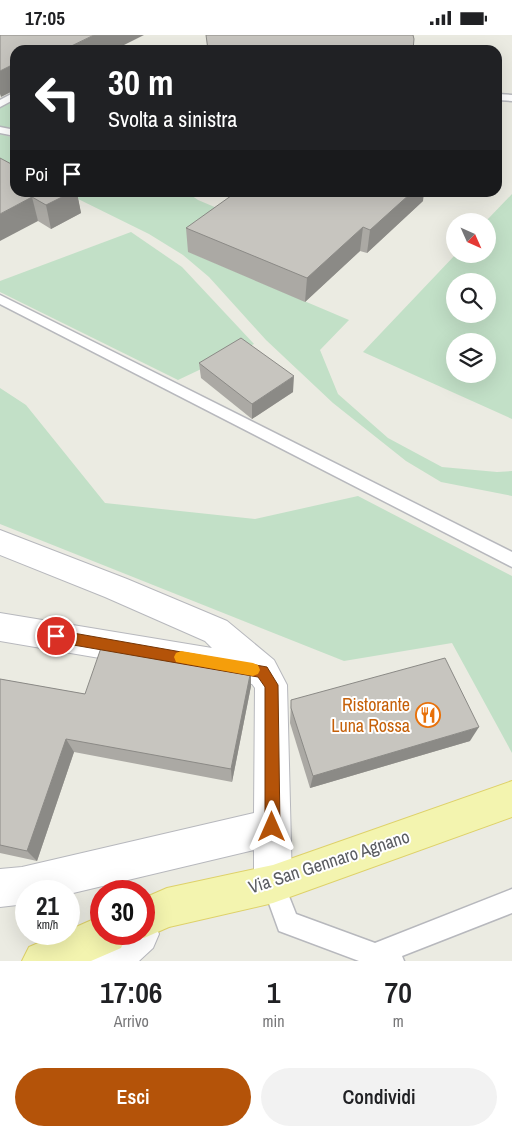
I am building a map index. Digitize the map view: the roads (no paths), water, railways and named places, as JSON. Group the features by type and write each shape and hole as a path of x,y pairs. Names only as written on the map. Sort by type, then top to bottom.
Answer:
{"main road":[{"name":"Via San Gennaro Agnano","path":"155,920 273,883 512,799"},
{"path":"43,961 90,941"}],"street":[{"path":"0,542 116,588 216,631 262,671 272,685 273,883"},
{"path":"0,627 262,671"},
{"path":"0,888 22,886 272,827"},
{"path":"108,961 124,945"}],"lane":[{"path":"0,299 512,560"},
{"path":"273,883 287,923 383,958 512,901"}],"place":[{"name":"Ristorante Luna Rossa","path":"428,715"}]}
